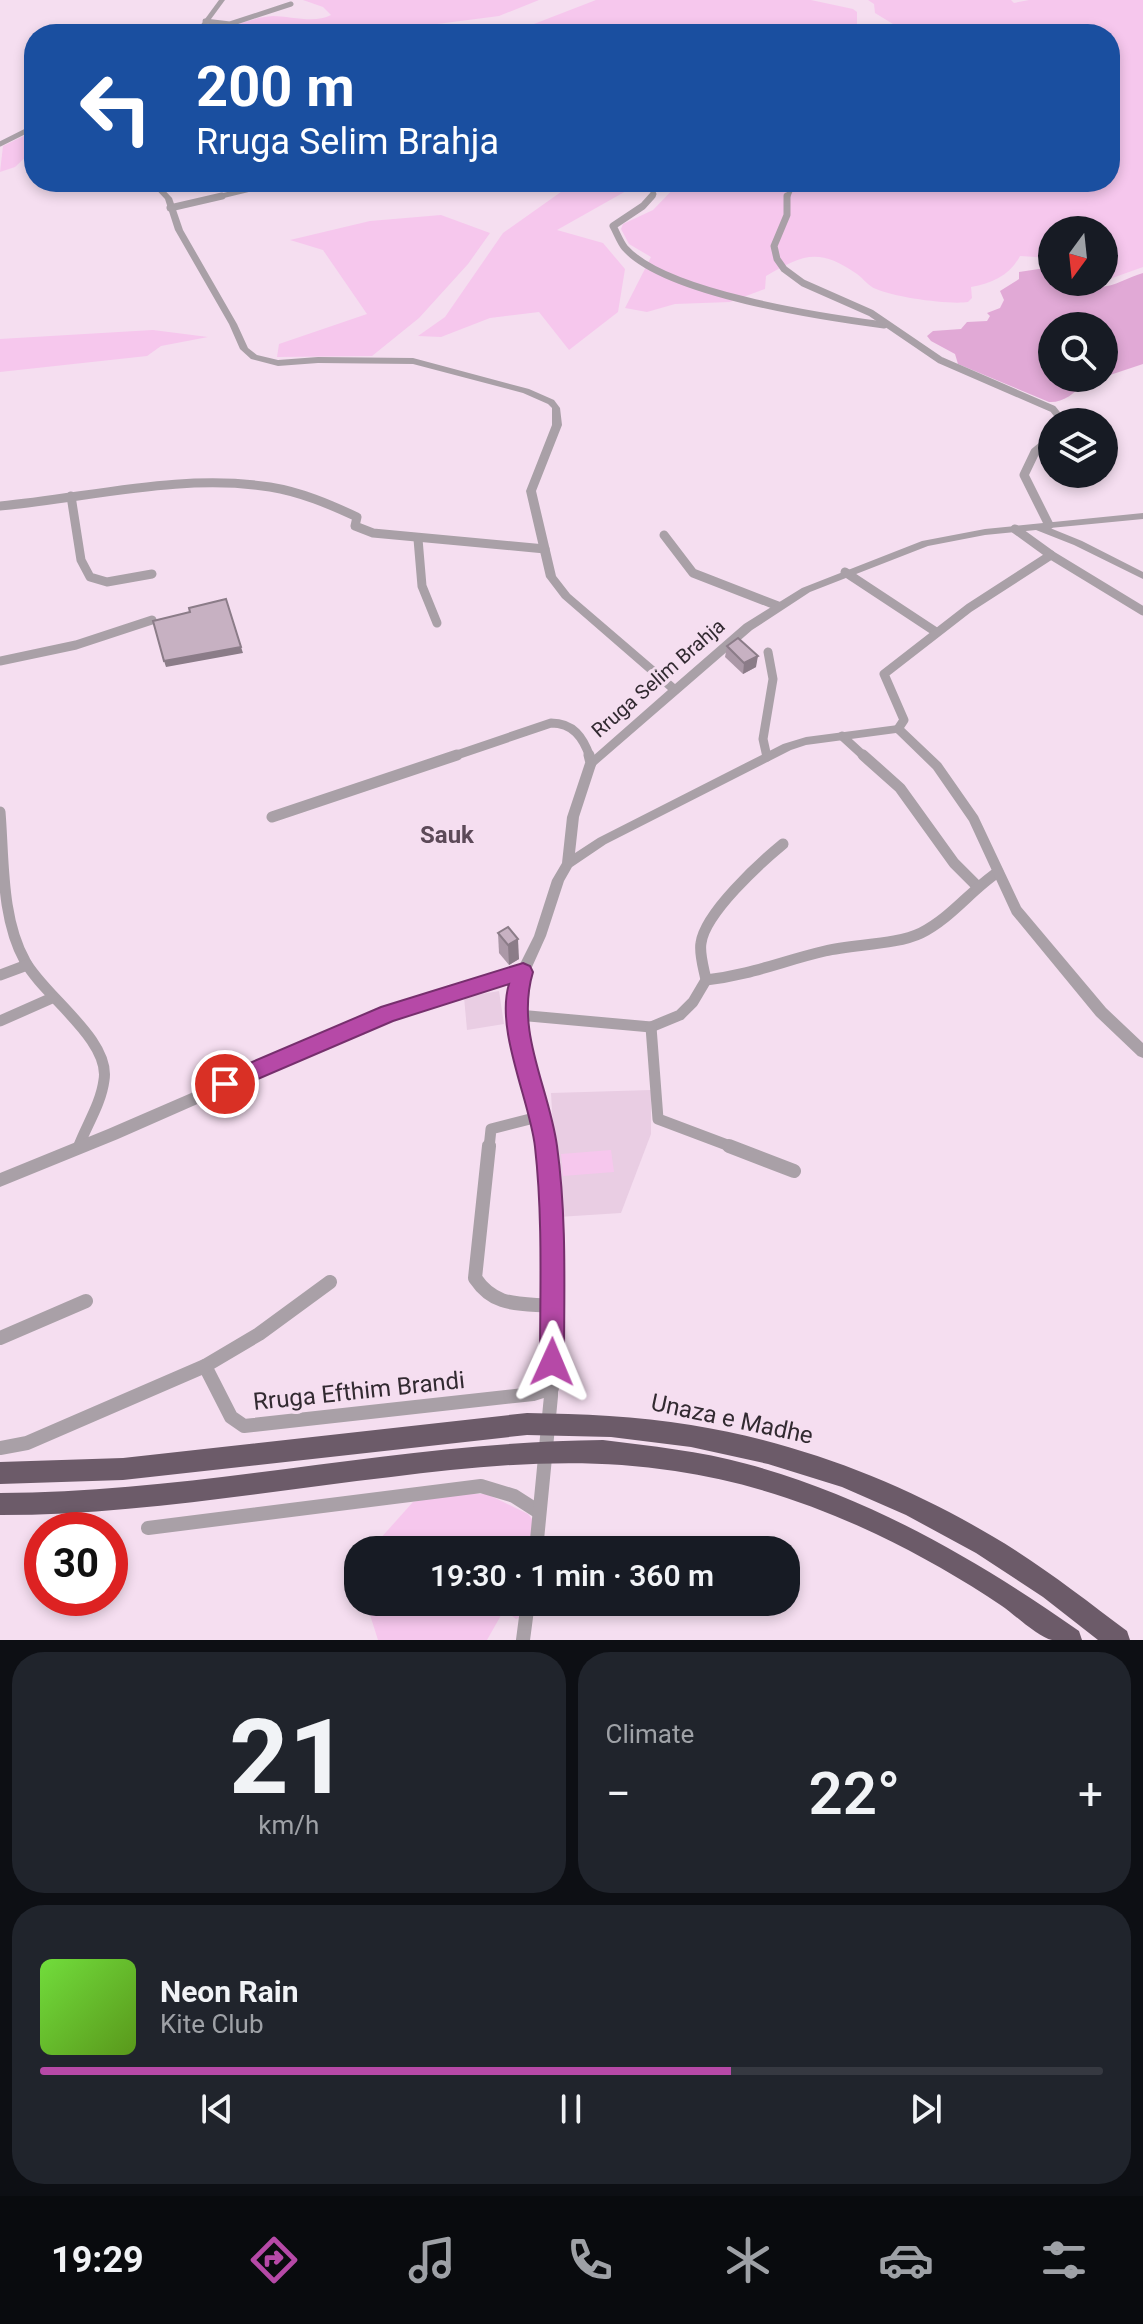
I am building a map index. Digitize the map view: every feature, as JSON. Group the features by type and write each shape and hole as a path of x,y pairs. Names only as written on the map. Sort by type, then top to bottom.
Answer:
{"highway":[{"name":"Unaza e Madhe","path":"0,1473 123,1469 527,1424 587,1423 645,1427 758,1449 816,1465 873,1488 931,1515 988,1548 1078,1607 1118,1640"},
{"path":"1,1505 105,1500 530,1452 638,1455 700,1464 759,1478 843,1506 928,1547 982,1578 1070,1640"}],"street":[{"path":"203,24 222,0"},
{"path":"238,24 269,8 291,4"},
{"path":"205,21 218,24"},
{"path":"0,144 24,132"},
{"path":"163,192 179,230 248,353 278,363 379,360 426,364 526,391 551,402 556,408 557,425 531,491 551,577 559,589 673,689"},
{"path":"170,208 241,192"},
{"path":"653,192 643,206 613,226 623,249 644,262 706,290 839,320 890,325"},
{"path":"789,192 787,215 774,246 777,259 803,283 855,305 940,360 1051,408"},
{"path":"1038,450 1024,475 1024,482 1049,525"},
{"path":"0,506 146,486 237,481 307,494 357,517 355,526 358,529 418,539 545,549"},
{"path":"71,496 81,560 90,577 107,582 152,574"},
{"name":"Rruga Selim Brahja","path":"523,972 540,936 558,880 568,864 573,817 591,763 673,689 778,606 845,572 926,543 1015,529 1143,516"},
{"path":"1037,527 1078,543 1143,576"},
{"path":"1015,529 1051,555 1143,611"},
{"path":"664,535 693,573 778,606"},
{"path":"418,539 422,586 437,623"},
{"path":"568,864 602,841 767,757 806,741 898,729 904,720 884,674 936,632 1051,555"},
{"path":"845,572 936,632"},
{"path":"0,661 76,645 152,620"},
{"path":"767,757 763,739 773,679 768,652"},
{"path":"272,817 551,723 566,723 580,736 586,743 591,763"},
{"path":"898,729 937,766 959,796 983,833 1008,896 1027,924 1111,1022 1143,1052"},
{"path":"842,736 900,788 954,863 977,886"},
{"path":"0,812 4,897 17,943 27,965 98,1049 105,1064 105,1080 78,1149"},
{"path":"518,1015 651,1027 680,1015 693,1002 706,980 700,945 706,927 752,870 783,844"},
{"path":"706,980 743,976 824,951 917,935 941,922 977,886 998,872"},
{"path":"0,975 27,965"},
{"path":"523,972 517,991 520,1047 546,1144 552,1234 552,1392 537,1536"},
{"path":"0,1180 388,1014 523,972"},
{"path":"0,1021 52,998"},
{"path":"651,1027 658,1119 794,1171"},
{"path":"538,1117 491,1129 475,1278 490,1298 553,1306"},
{"path":"0,1448 27,1443 205,1366 259,1334 330,1282"},
{"path":"0,1338 86,1301"},
{"name":"Rruga Efthim Brandi","path":"205,1366 231,1417 244,1426 552,1392"},
{"path":"148,1528 481,1486 540,1504"},
{"path":"523,1640 526,1616"}],"shaded area":[{"path":"303,0 539,0 499,16 437,24 237,24 273,16 310,19 331,15 323,7"},
{"path":"596,0 811,0 853,9 857,12 857,24 534,24"},
{"path":"868,0 1011,0 1014,3 1029,0 1143,0 1143,267 1118,276 1118,216 1038,216 1038,257 1020,256 1000,277 971,287 972,298 968,302 935,301 884,292 843,265 821,257 811,257 790,263 766,276 765,289 730,302 675,304 647,312 625,308 651,257 629,244 621,229 623,224 653,210 670,192 1120,192 1120,24 893,24 875,13 874,4"},
{"path":"24,136 24,158 15,167 0,172 3,146"},
{"path":"561,192 624,192 557,230 603,243 625,269 618,312 569,350 539,312 490,318 441,337 418,336 445,317 503,233"},
{"path":"441,215 490,233 468,264 419,318 372,356 277,357 279,344 367,314 323,250 290,240 370,221"},
{"path":"1038,269 1038,296 1118,296 1118,282 1143,273 1143,364 1118,372 1118,312 1038,312 1038,392 1074,392 1063,399 1049,402 958,364 955,354 927,336 933,331 961,329 967,322 987,321 990,316 987,313 1000,308 1004,300 1000,291 1019,279 1019,272"},
{"path":"153,330 208,337 161,346 147,356 0,372 0,339"},
{"path":"499,991 504,1024 467,1030 464,997"},
{"path":"651,1090 651,1134 621,1213 558,1217 551,1093"},
{"path":"611,1150 614,1172 563,1176 561,1154"},
{"path":"450,1494 487,1494 528,1514 532,1519 532,1536 383,1536 413,1502"},
{"path":"370,1616 501,1616 487,1640 378,1640"}],"building":[{"path":"226,599 241,647 164,661 153,621"},
{"path":"738,638 758,656 744,663 727,646"},
{"path":"508,927 518,939 508,945 498,933"}],"district":[{"name":"Sauk","path":"447,835"}],"route":[{"path":"225,1084 388,1014 523,972 517,991 520,1047 546,1144 552,1234 552,1362"}]}
